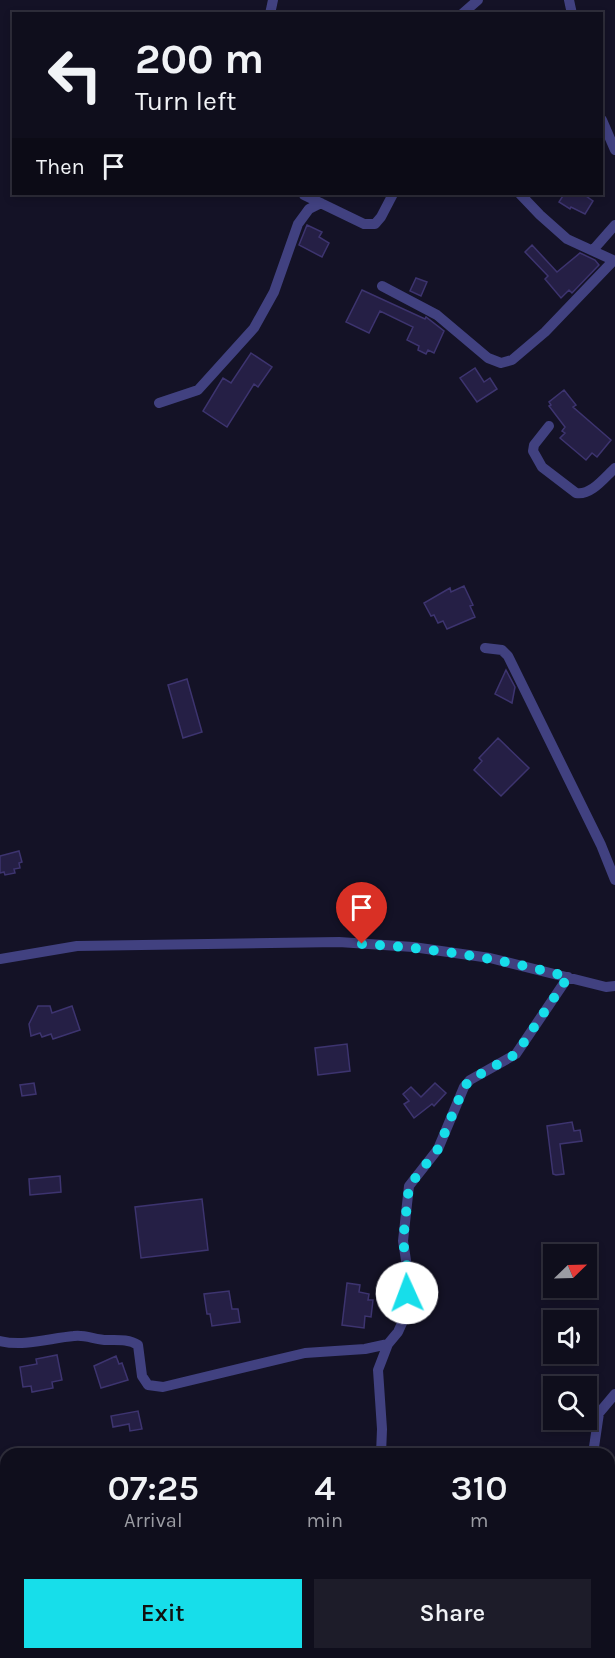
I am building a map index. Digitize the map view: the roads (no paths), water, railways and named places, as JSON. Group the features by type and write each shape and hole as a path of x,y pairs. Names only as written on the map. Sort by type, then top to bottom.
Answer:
{"street":[{"path":"464,12 478,0"},
{"path":"603,122 615,150"},
{"path":"304,195 364,224 375,224 392,195"},
{"path":"382,286 436,315 488,358 501,363 512,360 545,332 614,261 567,239 521,195"},
{"path":"159,403 198,390 254,328 274,292 298,224 309,209 321,203"},
{"path":"593,250 615,225"},
{"path":"549,426 534,445 533,451 542,466 576,493 582,494 591,490 615,468"},
{"path":"484,648 502,650 508,656 601,845 615,880"},
{"path":"0,959 76,946 339,942 413,947 490,958 606,987 615,986"},
{"path":"381,1448 378,1370 388,1344 398,1332 407,1312 408,1274 403,1241 409,1186 438,1149 464,1087 470,1080 516,1054 568,977"},
{"path":"0,1341 10,1343 45,1341 77,1335 95,1340 132,1341 138,1345 142,1376 148,1384 163,1388 305,1353 364,1349 388,1344"},
{"path":"594,1448 599,1413 615,1394"}]}
